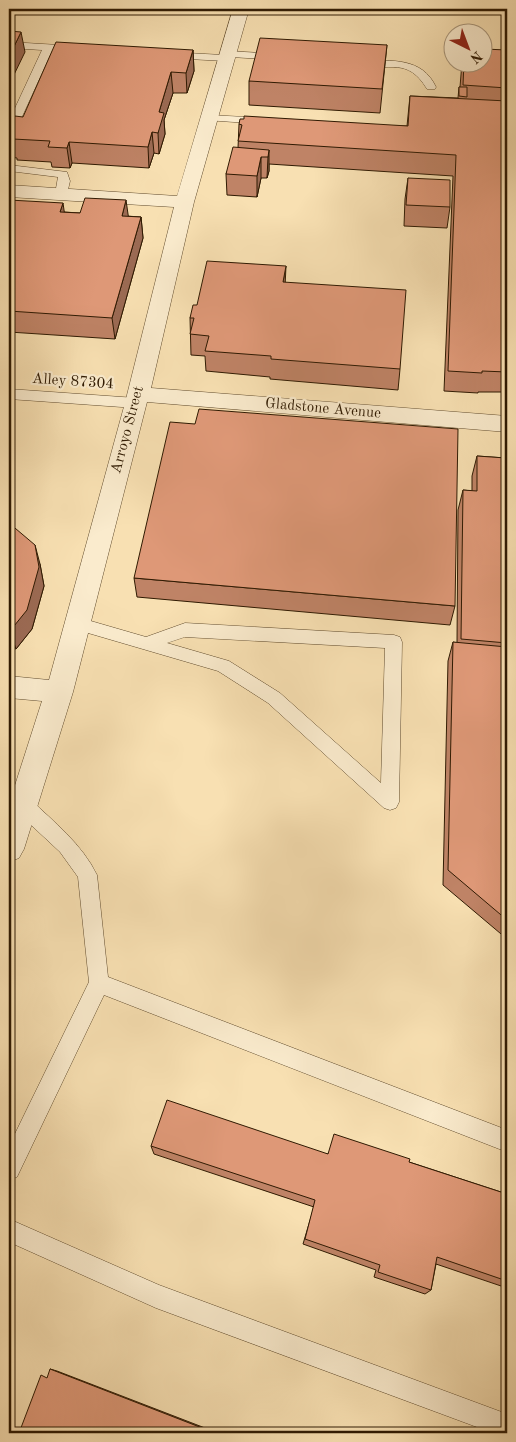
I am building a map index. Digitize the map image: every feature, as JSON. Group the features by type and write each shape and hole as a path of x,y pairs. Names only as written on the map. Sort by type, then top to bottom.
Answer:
{"street":[{"name":"Arroyo Street","path":"9,849 59,692 137,398 185,202 241,9"},
{"path":"9,191 185,202"},
{"name":"Gladstone Avenue","path":"137,398 507,424"},
{"path":"9,687 59,692"}],"lane":[{"path":"9,45 88,50"},
{"path":"9,132 48,48"},
{"path":"157,54 290,58"},
{"path":"354,62 401,65 413,68 423,73 429,79 432,87"},
{"path":"209,118 272,122"},
{"path":"9,168 63,174 64,181 61,194"},
{"name":"Alley 87304","path":"9,394 137,398"},
{"path":"77,623 223,666 274,698 390,802 394,642 185,630 147,643"},
{"path":"9,1169 99,983 87,875 67,846 23,805"},
{"path":"99,983 507,1141"},
{"path":"9,1230 156,1296 507,1426"}],"building":[{"path":"9,31 21,32 9,57"},
{"path":"260,38 387,45 382,89 249,81"},
{"path":"56,42 193,50 186,73 171,72 159,112 164,113 158,133 152,132 148,147 69,142 67,148 48,147 50,141 13,139 14,137 9,137 9,130 15,116 23,117"},
{"path":"494,49 507,50 507,88 463,85 464,72 494,72"},
{"path":"459,87 467,87 467,97 459,96"},
{"path":"410,96 507,101 507,372 448,371 456,155 238,141 242,125 239,124 240,119 244,119 244,116 408,126"},
{"path":"233,147 269,150 268,157 261,157 257,176 226,174"},
{"path":"408,178 450,180 450,207 406,205"},
{"path":"85,198 126,200 122,216 141,217 112,318 9,311 9,200 63,203 60,212 80,213"},
{"path":"207,261 286,266 283,282 406,290 400,369 271,359 271,356 205,351 209,336 190,334 194,318 190,318 193,305 197,305"},
{"path":"199,409 458,429 455,606 134,578 170,422 195,424"},
{"path":"507,453 507,643 461,639 463,490 477,491 477,456 506,458"},
{"path":"9,523 35,545 39,567 27,610 10,631 9,630"},
{"path":"453,642 507,647 507,920 448,870"},
{"path":"167,1100 328,1154 334,1134 410,1159 409,1162 507,1194 507,1281 437,1257 431,1290 378,1272 380,1265 305,1239 315,1200 151,1146"},
{"path":"50,1369 215,1433 19,1433 41,1375 47,1378"}]}
